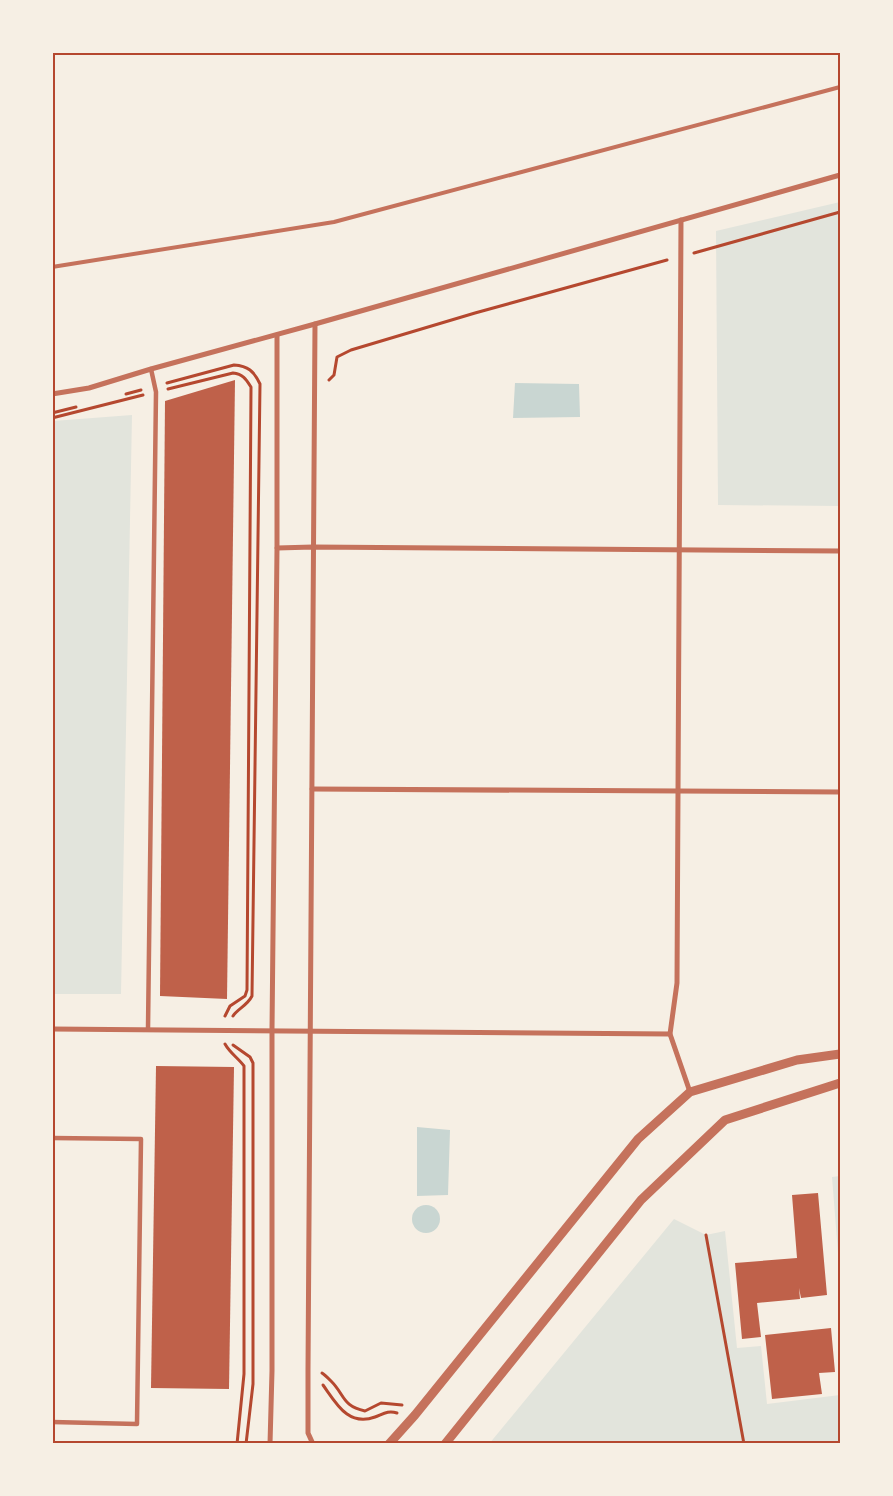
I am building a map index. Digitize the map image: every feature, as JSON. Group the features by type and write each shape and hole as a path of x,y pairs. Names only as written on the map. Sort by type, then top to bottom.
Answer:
{"street":[{"path":"52,394 89,388 840,175"},
{"path":"681,220 677,983 670,1034 690,1092"},
{"path":"313,1444 308,1433 315,324"},
{"path":"270,1444 278,335"},
{"path":"148,1029 156,392 151,369"},
{"path":"277,548 840,551"},
{"path":"312,789 840,792"},
{"path":"52,1029 670,1034"},
{"path":"389,1444 638,1139 690,1092 797,1060 840,1054"},
{"path":"445,1444 641,1200 725,1120 840,1083"},
{"path":"52,1138 140,1139 137,1424 52,1422"}],"lane":[{"path":"52,267 334,222 840,87"}],"path":[{"path":"315,386 327,382 334,374 337,357 351,350 475,313 840,212"},
{"path":"118,396 234,365 244,366 251,370 256,375 260,384 252,996 249,1002 235,1012 232,1017"},
{"path":"52,418 233,373 240,374 247,380 251,388 247,990 245,996 230,1006 225,1016"},
{"path":"260,391 277,390"},
{"path":"52,413 80,406"},
{"path":"225,1044 244,1066 244,1374 237,1444"},
{"path":"232,1044 250,1057 253,1063 253,1384 246,1444"},
{"path":"706,1235 744,1444"},
{"path":"320,1371 332,1381 348,1404 355,1409 365,1412 380,1403 403,1405 409,1410"},
{"path":"244,1374 259,1373"},
{"path":"319,1383 323,1385 343,1412 356,1419 365,1420 391,1411 400,1413"}],"shaded area":[{"path":"840,202 840,506 718,505 716,231"},
{"path":"515,383 579,384 580,417 513,418"},
{"path":"132,415 121,994 53,994 53,421"},
{"path":"417,1127 450,1130 448,1195 417,1196"},
{"path":"840,1176 840,1278 832,1177"},
{"path":"426,1205 436,1209 440,1219 436,1229 426,1233 416,1229 412,1219 416,1209"},
{"path":"674,1219 706,1235 725,1231 737,1348 761,1346 767,1404 840,1395 840,1443 489,1444"}],"building":[{"path":"235,380 227,999 160,996 165,401"},
{"path":"156,1066 234,1067 229,1389 151,1388"},
{"path":"818,1193 827,1295 801,1298 799,1288 800,1299 757,1303 761,1337 742,1339 735,1263 797,1258 792,1195"},
{"path":"831,1328 835,1372 819,1373 822,1394 772,1399 765,1335"}]}
